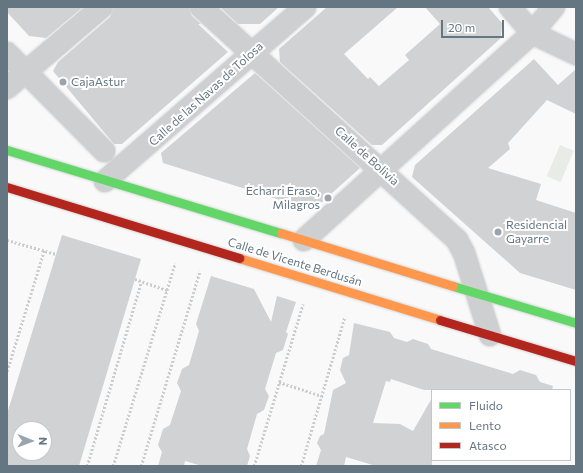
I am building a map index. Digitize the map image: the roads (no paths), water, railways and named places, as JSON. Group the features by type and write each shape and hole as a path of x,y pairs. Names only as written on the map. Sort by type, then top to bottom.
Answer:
{"main road":[{"name":"Calle de Vicente Berdusán","path":"7,150 576,323"},
{"name":"Calle de Vicente Berdusán","path":"7,187 576,361"}],"street":[{"path":"7,88 102,7"},
{"name":"Calle de Bolivia","path":"201,7 382,170 457,240 464,253 490,335"},
{"name":"Calle de las Navas de Tolosa","path":"105,181 135,158 251,52 305,7"},
{"path":"510,7 532,33 576,54"},
{"path":"304,240 532,33 554,7"},
{"path":"7,53 24,72 104,151"}],"place":[{"name":"CajaAstur","path":"63,82"},
{"name":"Echarri Eraso, Milagros","path":"328,198"},
{"name":"Residencial Gayarre","path":"498,232"}]}
